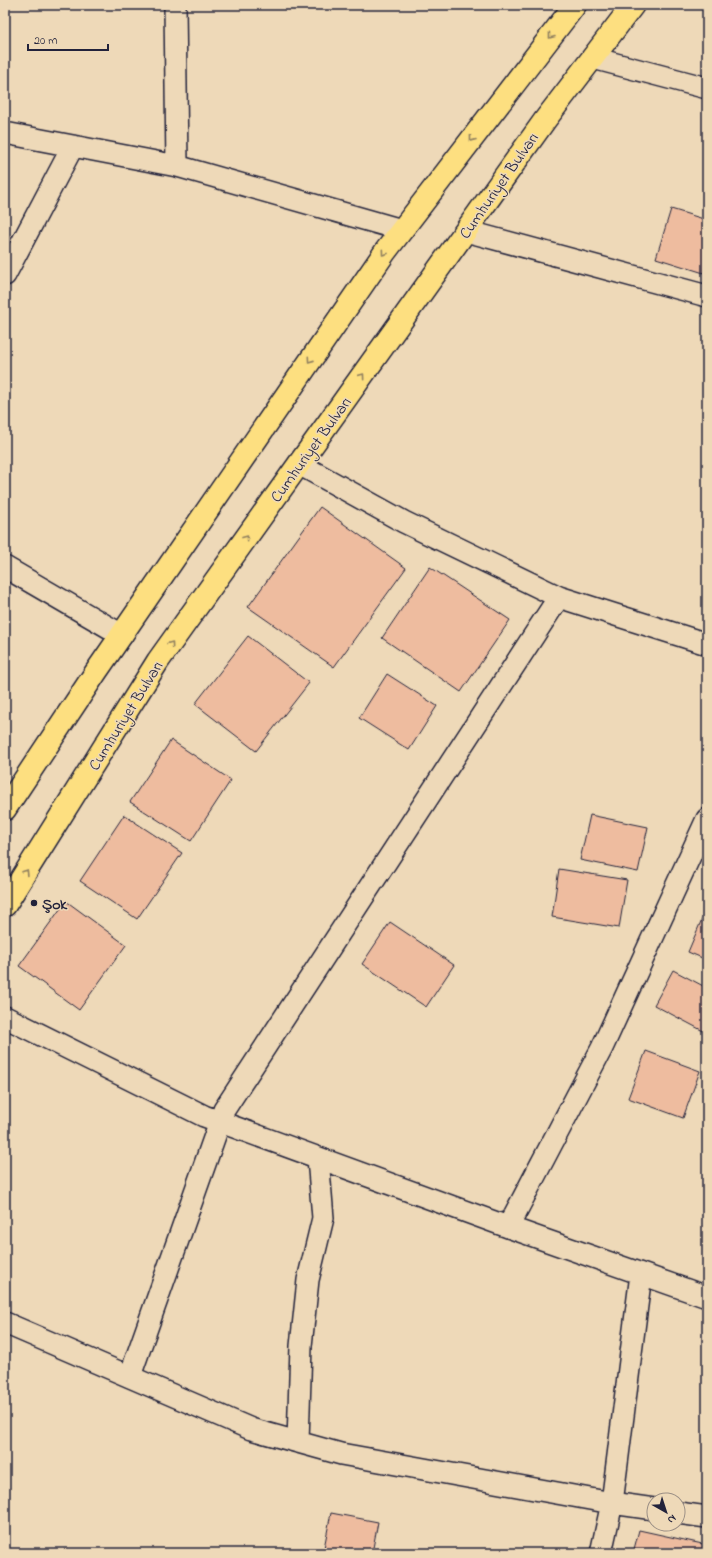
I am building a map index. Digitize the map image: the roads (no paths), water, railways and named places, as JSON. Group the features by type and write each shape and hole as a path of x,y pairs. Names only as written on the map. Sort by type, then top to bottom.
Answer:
{"main road":[{"path":"5,809 122,635 385,252 575,5"},
{"name":"Cumhuriyet Bulvarı","path":"5,905 158,661 545,120 633,5"}],"street":[{"path":"175,5 177,166"},
{"path":"593,58 707,88"},
{"path":"5,133 177,166 402,230"},
{"path":"5,275 74,146"},
{"path":"466,232 707,296"},
{"path":"299,464 404,522 559,597 707,644"},
{"path":"5,567 122,635"},
{"path":"130,1376 220,1122 228,1104 559,597"},
{"path":"508,1227 602,1048 707,819"},
{"path":"5,1017 204,1116 508,1227 707,1297"},
{"path":"298,1442 302,1346 308,1280 322,1218 318,1158"},
{"path":"601,1553 612,1503 641,1274"},
{"path":"5,1323 251,1429 341,1454 646,1508"},
{"path":"686,1513 707,1517"}],"place":[{"name":"Şok","path":"34,903"}]}
